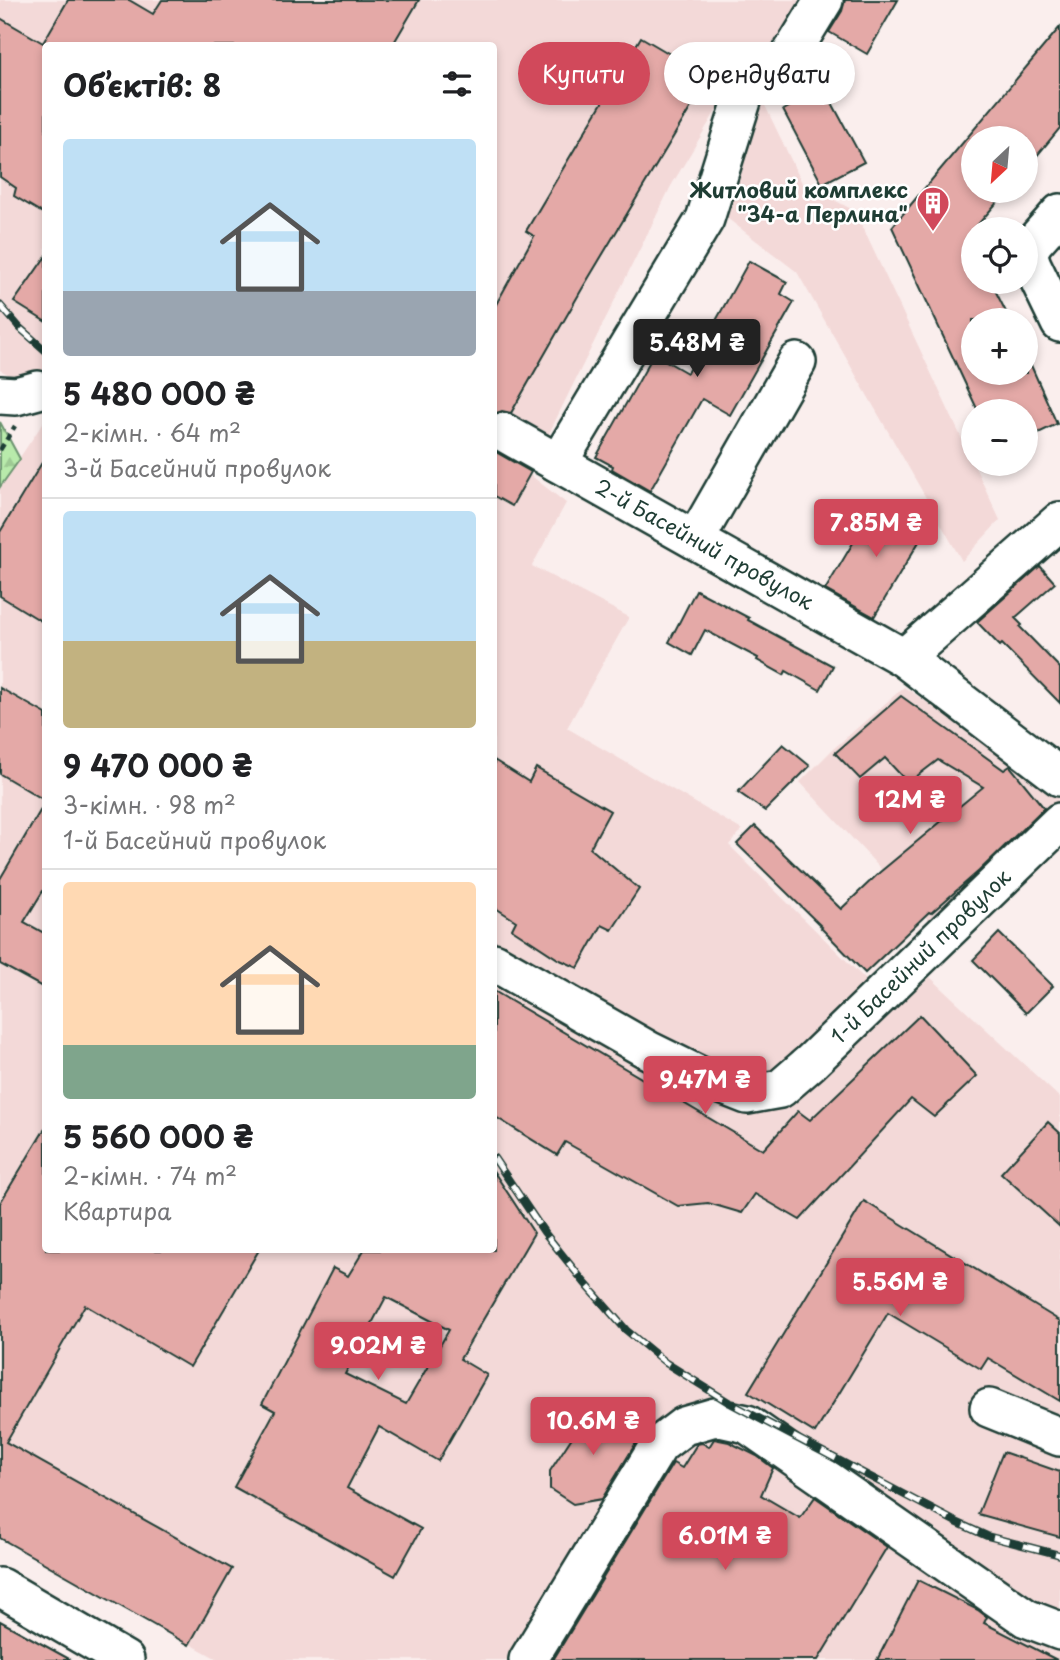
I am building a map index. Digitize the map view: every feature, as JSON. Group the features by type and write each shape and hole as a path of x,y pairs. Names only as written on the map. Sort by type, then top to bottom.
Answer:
{"street":[{"path":"558,463 705,219 747,85 775,80 824,0"},
{"path":"1060,213 1034,242 1028,253 1060,323"},
{"path":"695,540 797,362"},
{"path":"0,395 16,396 38,390"},
{"name":"2-й Басейний провулок","path":"503,432 904,658 1060,777"},
{"path":"904,658 1060,521"},
{"name":"1-й Басейний провулок","path":"497,964 648,1049 709,1080 747,1095 780,1089 1060,822"},
{"path":"989,1408 1060,1437"},
{"path":"528,1660 659,1445 684,1426 715,1417 747,1424 1026,1618 1060,1631"},
{"path":"0,1587 125,1660"}],"shaded area":[{"path":"0,0 804,0 778,42 664,42 664,105 719,105 671,186 529,474 566,503 532,566 629,617 567,728 742,830 729,845 867,981 745,1108 789,1098 930,977 1060,1098 1060,1660 219,1660 0,1538 0,487 42,424 42,1253 497,1253 497,42 42,42 42,391 0,370"},
{"path":"757,105 765,105 802,183 855,211 961,437 961,476 979,476 1000,520 962,561 797,272 723,215"},
{"path":"904,687 1016,761 1060,801 1060,808 933,925 800,782"}],"green space":[{"path":"0,422 20,459 0,487"}],"building":[{"path":"68,0 129,0 153,14 162,0 419,0 394,42 44,42"},
{"path":"845,0 898,0 867,54 855,47 855,42 846,42 829,32 842,11"},
{"path":"0,18 42,42 42,213 14,196 16,188 0,177"},
{"name":"Житловий комплекс \"34-а Перлина\"","path":"1060,27 1060,128 1038,155 1038,126 977,126"},
{"path":"650,42 664,51 664,105 692,105 511,413 497,413 497,303 534,236 526,231 601,105 650,105"},
{"path":"792,105 833,105 864,162 822,184 783,110"},
{"name":"Житловий комплекс \"34-а Перлина\"","path":"961,145 961,203 997,203 984,217 961,217 961,294 997,294 1004,308 961,308 961,375 892,227"},
{"path":"749,261 787,282 781,294 794,302 730,415 702,399 650,491 596,457 654,354 687,373"},
{"path":"42,262 42,320 14,302"},
{"name":"Житловий комплекс \"34-а Перлина\"","path":"1038,381 1057,424 1038,433 1038,399 972,399 966,385 1038,385"},
{"path":"497,453 531,472 512,506 497,498"},
{"path":"42,463 42,622 0,596 0,532"},
{"path":"878,501 926,530 874,617 825,590"},
{"path":"1040,566 1055,583 1015,618 1022,625 1020,627 1060,668 1060,703 977,622"},
{"path":"696,590 833,666 820,690 786,671 784,675 705,630 692,655 669,642"},
{"path":"0,688 42,712 42,799 0,774"},
{"path":"901,696 1004,770 1010,766 1044,808 979,871 929,912 865,973 737,844 755,826 841,909 880,872 983,787 938,760 908,783 885,758 860,779 835,753"},
{"path":"783,744 810,766 765,811 738,792"},
{"path":"497,762 529,782 536,768 610,811 590,848 639,889 612,930 602,925 578,968 558,959 512,929 516,921 497,909"},
{"path":"42,808 42,893 24,922 42,932 42,987 0,964 0,879"},
{"path":"999,933 1053,986 1026,1013 973,960"},
{"path":"497,993 763,1150 798,1111 810,1120 920,1015 977,1076 934,1117 911,1099 800,1220 755,1194 742,1213 708,1203 678,1206 565,1142 557,1155 497,1118"},
{"path":"1048,1122 1060,1133 1060,1227 1001,1173"},
{"path":"42,1134 42,1253 257,1253 190,1367 85,1305 6,1442 232,1569 189,1645 0,1538 0,1203"},
{"path":"497,1177 534,1233 460,1359 487,1375 438,1461 379,1427 347,1488 421,1529 395,1576 234,1487 275,1411 262,1404 333,1268 348,1276 362,1253 497,1253","holes":["386,1297 449,1330 406,1404 345,1374"]},
{"path":"864,1201 1060,1321 1060,1401 988,1358 981,1369 888,1313 815,1433 748,1392"},
{"path":"591,1408 611,1410 630,1423 636,1443 602,1499 573,1504 550,1489 550,1471"},
{"path":"714,1439 729,1442 757,1456 773,1468 761,1495 800,1518 815,1497 887,1547 818,1660 553,1660 673,1463 682,1468 697,1444 702,1443 709,1447"},
{"path":"1003,1452 1060,1472 1060,1537 978,1514"},
{"path":"918,1580 978,1610 987,1617 984,1623 1057,1660 877,1660"},
{"path":"0,1621 71,1660 0,1660"}],"railway":[{"path":"0,305 42,347"},
{"path":"497,1162 544,1232 584,1282 626,1330 666,1363 730,1403 956,1522 987,1536 1060,1555"}],"place":[{"name":"Житловий комплекс \"34-а Перлина\"","path":"933,233"}]}
